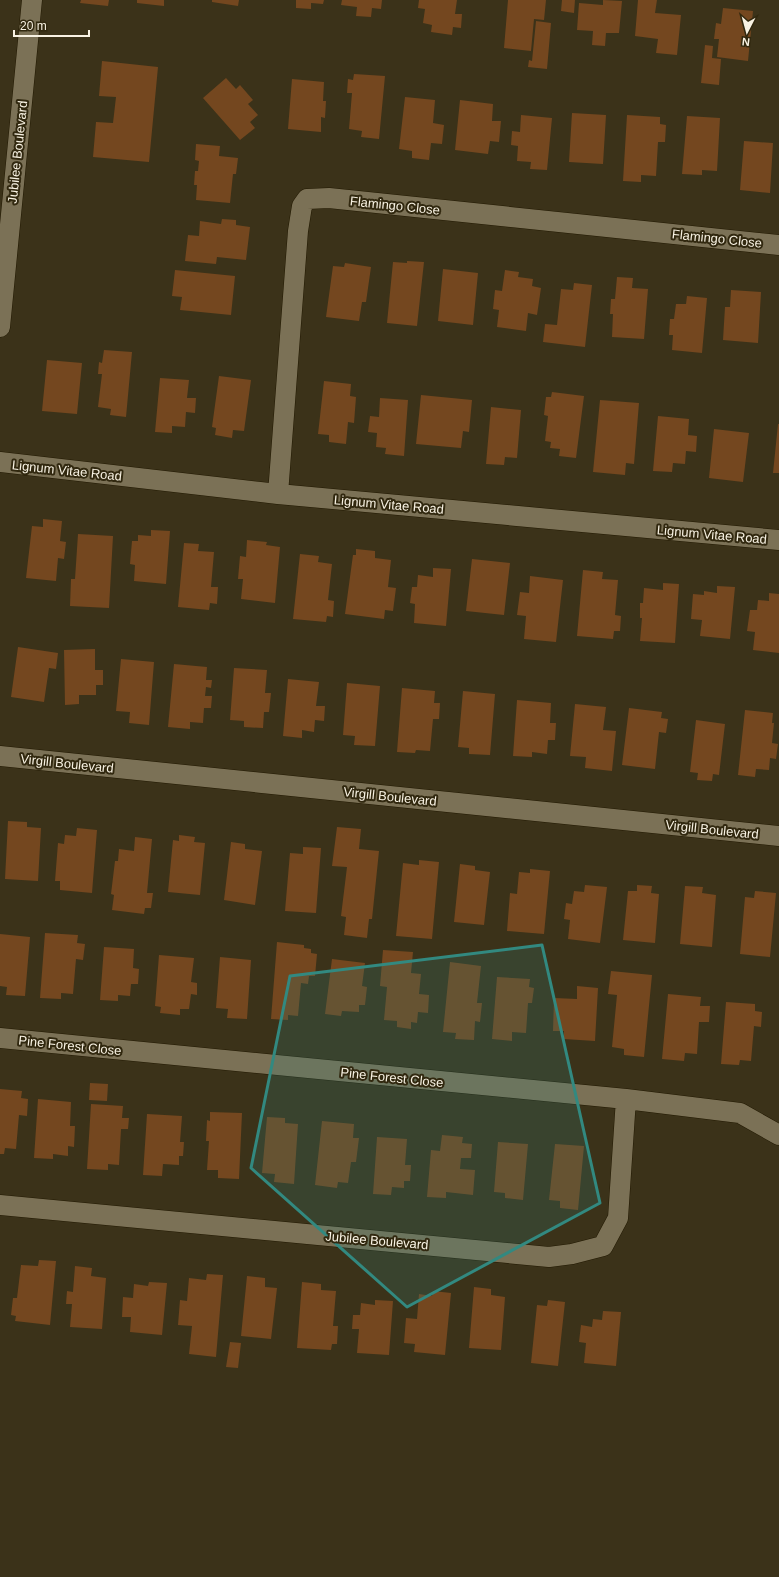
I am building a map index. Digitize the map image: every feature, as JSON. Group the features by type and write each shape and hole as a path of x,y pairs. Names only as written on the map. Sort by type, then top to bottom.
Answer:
{"street":[{"name":"Jubilee Boulevard","path":"0,327 32,0"},
{"name":"Flamingo Close","path":"278,494 298,230 302,206 307,198 329,198 779,244"},
{"name":"Lignum Vitae Road","path":"0,462 278,494 779,540"},
{"name":"Virgill Boulevard","path":"0,756 779,836"},
{"name":"Pine Forest Close","path":"0,1038 626,1099 740,1113 779,1135"},
{"name":"Jubilee Boulevard","path":"0,1205 549,1257 572,1254 603,1246 618,1218 626,1099"}],"highlighted area":[{"path":"542,945 600,1203 407,1307 251,1168 290,976"}],"building":[{"path":"81,0 109,0 108,6 80,3"},
{"path":"137,0 164,0 164,6 137,3"},
{"path":"212,0 239,0 238,6 212,2"},
{"path":"296,0 324,0 323,4 311,3 311,9 296,8"},
{"path":"342,0 382,0 381,9 372,8 371,17 356,16 357,7 341,5"},
{"path":"419,0 457,0 455,14 462,14 461,28 453,27 452,35 431,32 432,25 423,23 425,9 418,8"},
{"path":"508,0 546,0 544,20 534,19 531,51 504,48"},
{"path":"562,0 575,0 574,13 561,11"},
{"path":"603,0 622,1 619,33 606,33 605,46 592,45 593,31 577,30 579,3 603,5"},
{"path":"638,0 657,0 655,13 681,15 677,55 656,53 658,39 635,36"},
{"path":"723,8 753,11 748,61 717,57 719,39 714,39 716,23 721,24"},
{"path":"536,21 551,23 547,69 528,67 529,60 532,61"},
{"path":"705,45 713,46 712,58 721,59 719,85 701,83"},
{"path":"102,61 158,67 149,162 93,157 96,122 113,123 116,97 99,96"},
{"path":"354,74 385,76 379,139 361,137 362,131 349,129 352,93 347,93 348,79 353,80"},
{"path":"226,78 236,89 240,85 253,100 248,104 258,115 250,122 255,128 240,140 203,98"},
{"path":"292,79 324,82 323,101 326,101 325,118 321,117 321,132 288,129"},
{"path":"405,97 435,100 433,123 444,125 442,144 431,143 429,160 412,158 412,151 399,149"},
{"path":"460,100 493,104 492,121 501,121 499,142 490,141 488,154 455,150"},
{"path":"572,113 606,115 603,164 569,162"},
{"path":"521,115 552,118 547,170 530,169 531,162 517,161 518,146 511,145 512,131 520,132"},
{"path":"627,115 660,117 660,124 666,125 665,142 658,142 656,176 641,175 641,182 623,181"},
{"path":"687,116 720,118 717,171 702,170 702,175 682,174"},
{"path":"744,141 773,143 770,193 740,190"},
{"path":"196,144 220,146 219,156 238,158 236,174 233,174 230,203 196,200 197,185 194,185 195,171 198,171 199,161 195,160"},
{"path":"222,219 236,220 236,225 250,227 246,260 217,257 216,264 185,261 188,235 199,236 200,221 221,224"},
{"path":"407,261 424,262 417,326 387,323 393,262 407,263"},
{"path":"345,263 371,267 366,302 362,302 359,321 326,317 333,266 344,267"},
{"path":"443,269 478,273 473,325 438,321"},
{"path":"175,270 235,276 231,315 180,310 182,297 172,296"},
{"path":"505,270 519,272 518,277 533,279 532,286 541,288 537,315 528,313 526,331 497,327 499,310 493,309 495,290 502,291"},
{"path":"617,277 633,278 632,288 648,289 644,339 612,337 613,314 610,314 611,299 615,299"},
{"path":"574,283 592,285 585,347 543,342 545,324 557,325 561,289 573,290"},
{"path":"731,290 761,292 758,343 723,340 725,307 730,307"},
{"path":"687,296 707,298 702,353 672,350 673,335 669,335 670,319 674,319 676,304 686,304"},
{"path":"104,350 132,352 126,417 110,415 111,409 98,407 102,374 98,374 99,362 102,363"},
{"path":"47,360 82,363 77,414 42,411"},
{"path":"219,376 251,380 244,431 233,430 232,438 215,435 216,428 212,427"},
{"path":"160,378 189,380 187,398 196,398 195,413 186,412 185,427 172,426 172,433 155,432"},
{"path":"324,381 351,384 350,396 356,397 354,423 348,422 346,444 329,442 329,435 318,434"},
{"path":"552,392 584,396 576,458 559,456 560,449 550,448 551,442 545,441 548,416 544,415 546,397 551,397"},
{"path":"421,395 472,400 469,432 463,431 461,448 416,444"},
{"path":"380,398 408,400 404,456 385,454 386,448 376,447 377,433 368,432 370,416 379,417"},
{"path":"600,400 639,403 634,464 626,463 625,475 593,472"},
{"path":"491,407 521,410 517,458 505,457 504,465 486,464"},
{"path":"658,416 689,419 688,435 697,436 696,452 686,451 685,464 673,463 672,472 653,471"},
{"path":"778,424 779,473 773,473"},
{"path":"714,429 749,433 743,482 709,478"},
{"path":"43,519 62,521 60,541 66,542 64,559 58,558 56,581 26,578 32,526 43,527"},
{"path":"151,530 170,531 166,584 134,581 135,565 130,564 132,541 138,541 138,535 151,536"},
{"path":"78,534 113,536 109,608 70,606 71,579 75,579"},
{"path":"247,540 267,542 266,545 280,547 275,603 241,599 243,579 238,579 240,556 246,557"},
{"path":"184,543 199,544 198,551 214,552 211,587 218,587 217,604 210,603 209,610 178,607"},
{"path":"356,549 375,551 375,558 391,560 388,587 396,588 393,611 385,610 384,619 345,614 353,555 356,555"},
{"path":"300,554 319,556 318,562 332,564 328,600 334,601 333,617 327,616 326,622 293,619"},
{"path":"472,559 510,563 504,615 466,611"},
{"path":"433,568 451,569 446,626 414,623 415,604 410,603 412,587 417,587 418,575 433,577"},
{"path":"583,570 603,572 602,579 618,580 615,615 621,616 620,631 614,631 613,639 577,636"},
{"path":"530,576 563,580 556,642 524,639 526,616 517,615 520,592 529,593"},
{"path":"663,583 679,584 675,643 640,641 642,618 640,618 640,603 643,603 644,588 663,590"},
{"path":"717,586 735,587 730,639 700,636 702,620 691,619 693,594 704,595 704,591 717,593"},
{"path":"769,593 779,594 779,653 753,650 755,632 747,631 750,610 757,610 758,600 769,601"},
{"path":"18,647 58,653 56,669 49,668 44,702 11,697"},
{"path":"95,649 95,670 103,670 103,685 96,685 96,695 79,695 79,704 65,705 64,650"},
{"path":"121,659 154,662 149,725 129,723 130,712 116,711"},
{"path":"174,664 207,667 206,680 212,680 211,688 206,687 205,696 212,696 211,708 204,708 203,723 190,722 190,729 168,727"},
{"path":"234,668 267,670 265,693 271,693 269,712 264,712 263,728 244,727 244,721 230,720"},
{"path":"288,679 319,682 316,706 325,706 324,721 315,720 314,732 302,730 302,738 283,736"},
{"path":"347,683 380,686 375,746 354,745 355,736 343,735"},
{"path":"402,688 435,691 434,703 440,703 439,719 433,719 430,751 416,750 415,753 397,752"},
{"path":"463,691 495,694 490,755 469,754 469,748 458,747"},
{"path":"517,700 551,703 550,723 556,723 555,740 548,740 547,754 532,752 532,757 513,756"},
{"path":"575,704 606,707 603,730 616,731 612,771 585,768 586,757 570,756"},
{"path":"629,708 662,712 661,718 668,719 666,733 659,732 655,769 622,765"},
{"path":"745,710 773,713 772,723 774,723 772,743 778,744 776,759 770,758 769,770 756,769 755,777 738,775"},
{"path":"696,720 725,724 719,775 713,774 712,781 697,780 698,773 690,772"},
{"path":"8,821 27,822 27,827 41,828 38,881 5,879"},
{"path":"337,827 361,829 359,849 379,851 372,919 369,919 367,938 344,935 346,917 341,916 347,867 332,866"},
{"path":"77,828 97,830 92,893 60,890 60,881 55,881 58,843 64,844 65,835 76,836"},
{"path":"179,835 195,837 194,842 205,843 200,895 168,892 173,840 179,841"},
{"path":"135,837 152,839 147,893 153,893 151,908 145,908 144,914 112,910 114,895 111,894 115,861 118,861 119,849 134,851"},
{"path":"231,842 245,844 245,849 262,851 255,905 224,900"},
{"path":"303,847 321,848 316,913 285,911 290,853 303,854"},
{"path":"419,860 439,862 432,939 396,936 403,863 419,865"},
{"path":"460,864 475,866 475,870 490,872 484,925 454,922"},
{"path":"530,869 550,871 544,934 507,931 510,893 517,894 519,872 530,873"},
{"path":"585,885 607,887 600,943 568,939 570,920 564,919 566,903 572,904 574,891 584,892"},
{"path":"637,885 652,886 651,893 659,894 655,943 623,940 628,891 637,891"},
{"path":"685,886 703,887 702,893 716,895 712,947 680,944"},
{"path":"755,891 776,893 770,957 740,954 745,897 754,898"},
{"path":"45,933 78,935 77,943 85,944 83,960 76,959 73,994 61,993 61,999 40,998"},
{"path":"0,934 30,937 25,996 6,995 7,987 0,986"},
{"path":"277,942 304,945 304,948 311,949 311,953 317,954 315,976 309,976 308,984 301,983 298,1016 288,1015 288,1020 271,1019"},
{"path":"104,947 134,949 133,968 139,969 138,984 131,984 130,996 118,995 118,1001 100,1000"},
{"path":"383,950 413,952 411,973 421,974 419,994 429,995 428,1013 418,1012 417,1023 411,1022 411,1029 397,1027 397,1021 384,1020 387,987 380,986"},
{"path":"159,955 194,958 191,982 197,983 197,995 191,994 189,1009 180,1009 180,1015 160,1013 161,1007 155,1006"},
{"path":"220,957 251,960 247,1019 227,1018 228,1009 216,1008"},
{"path":"332,959 365,963 362,986 367,987 365,1005 359,1005 359,1012 342,1011 341,1016 325,1014"},
{"path":"450,962 481,966 477,1003 482,1003 480,1022 475,1021 474,1040 455,1039 456,1033 443,1032"},
{"path":"611,971 652,975 644,1057 624,1055 624,1049 612,1047 617,995 608,994"},
{"path":"497,977 530,979 529,987 534,988 532,1003 528,1003 526,1033 512,1032 512,1041 492,1039"},
{"path":"577,986 598,988 595,1041 564,1039 564,1031 553,1031 554,998 577,999"},
{"path":"668,994 701,997 700,1006 710,1006 709,1022 699,1022 697,1054 685,1053 684,1061 662,1059"},
{"path":"726,1002 755,1004 755,1011 762,1012 761,1027 754,1026 751,1061 740,1060 739,1065 721,1064"},
{"path":"90,1083 108,1084 107,1101 89,1100"},
{"path":"0,1089 22,1091 21,1098 28,1099 27,1116 19,1115 16,1149 5,1148 4,1154 0,1154"},
{"path":"38,1099 71,1102 70,1126 75,1126 74,1147 68,1146 68,1156 53,1154 53,1159 34,1158"},
{"path":"91,1104 123,1106 122,1118 129,1118 128,1129 121,1129 119,1165 108,1164 108,1170 87,1169"},
{"path":"210,1112 242,1113 239,1179 218,1178 218,1170 207,1170 209,1141 206,1141 207,1120 210,1121"},
{"path":"147,1114 182,1116 180,1142 184,1142 183,1156 179,1156 179,1165 163,1164 162,1176 143,1175"},
{"path":"267,1117 285,1118 285,1123 298,1124 294,1184 274,1182 275,1174 262,1173"},
{"path":"322,1121 354,1124 353,1138 359,1138 356,1162 351,1162 348,1183 338,1182 337,1188 315,1185"},
{"path":"442,1135 463,1137 462,1143 472,1144 471,1158 461,1158 460,1169 475,1170 473,1195 446,1192 446,1198 427,1197 431,1150 440,1151"},
{"path":"377,1137 407,1139 405,1165 411,1165 410,1181 404,1181 404,1188 392,1187 391,1195 373,1194"},
{"path":"498,1142 528,1144 523,1200 505,1198 505,1193 494,1192"},
{"path":"555,1144 584,1146 578,1210 560,1208 560,1201 549,1200"},
{"path":"39,1260 56,1261 50,1325 15,1321 16,1316 11,1315 13,1298 17,1298 21,1265 38,1266"},
{"path":"75,1266 92,1268 91,1276 106,1278 102,1329 70,1327 72,1304 66,1304 67,1291 73,1292"},
{"path":"207,1274 223,1275 216,1357 189,1354 192,1326 178,1325 180,1300 187,1301 189,1278 206,1280"},
{"path":"247,1276 265,1278 265,1287 277,1288 271,1339 241,1336"},
{"path":"149,1282 167,1283 162,1335 130,1332 131,1317 122,1317 123,1297 133,1298 134,1284 148,1286"},
{"path":"302,1282 321,1284 321,1290 336,1291 333,1326 338,1326 337,1344 332,1344 331,1350 297,1348"},
{"path":"474,1287 491,1289 491,1295 505,1297 501,1350 469,1348"},
{"path":"433,1291 451,1293 445,1355 414,1352 415,1344 404,1343 406,1318 417,1319 419,1294 432,1296"},
{"path":"375,1300 393,1301 389,1355 357,1353 359,1329 352,1329 353,1315 360,1315 361,1303 375,1305"},
{"path":"548,1300 565,1302 558,1366 531,1363 537,1305 547,1306"},
{"path":"603,1311 621,1312 616,1366 584,1363 586,1343 579,1342 581,1325 592,1327 593,1319 602,1320"},
{"path":"230,1342 241,1343 238,1368 226,1367"}]}
